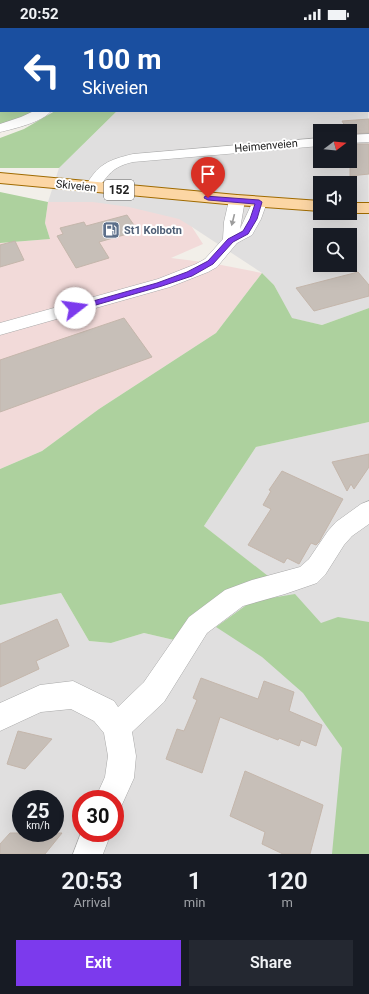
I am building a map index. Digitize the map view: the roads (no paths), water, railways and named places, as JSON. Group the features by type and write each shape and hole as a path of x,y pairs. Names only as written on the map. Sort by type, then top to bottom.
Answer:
{"main road":[{"name":"Skiveien","path":"0,178 259,202 313,206"},
{"path":"357,208 369,208"}],"street":[{"path":"0,128 26,120 42,112"},
{"path":"357,139 369,138"},
{"name":"Heimenveien","path":"100,188 118,162 127,159 146,156 313,143"},
{"path":"231,240 232,222 237,200"},
{"path":"0,328 120,296 190,274 211,263 231,240 246,232 253,219 259,202"},
{"path":"117,727 154,692 198,625 234,598 252,591 285,583 308,575 317,567 336,538 344,529 369,510"},
{"path":"0,717 40,699 73,695 104,711 117,727 122,756 119,778 114,790"},
{"path":"88,854 93,842"}],"place":[{"name":"St1 Kolbotn","path":"111,230"}]}
